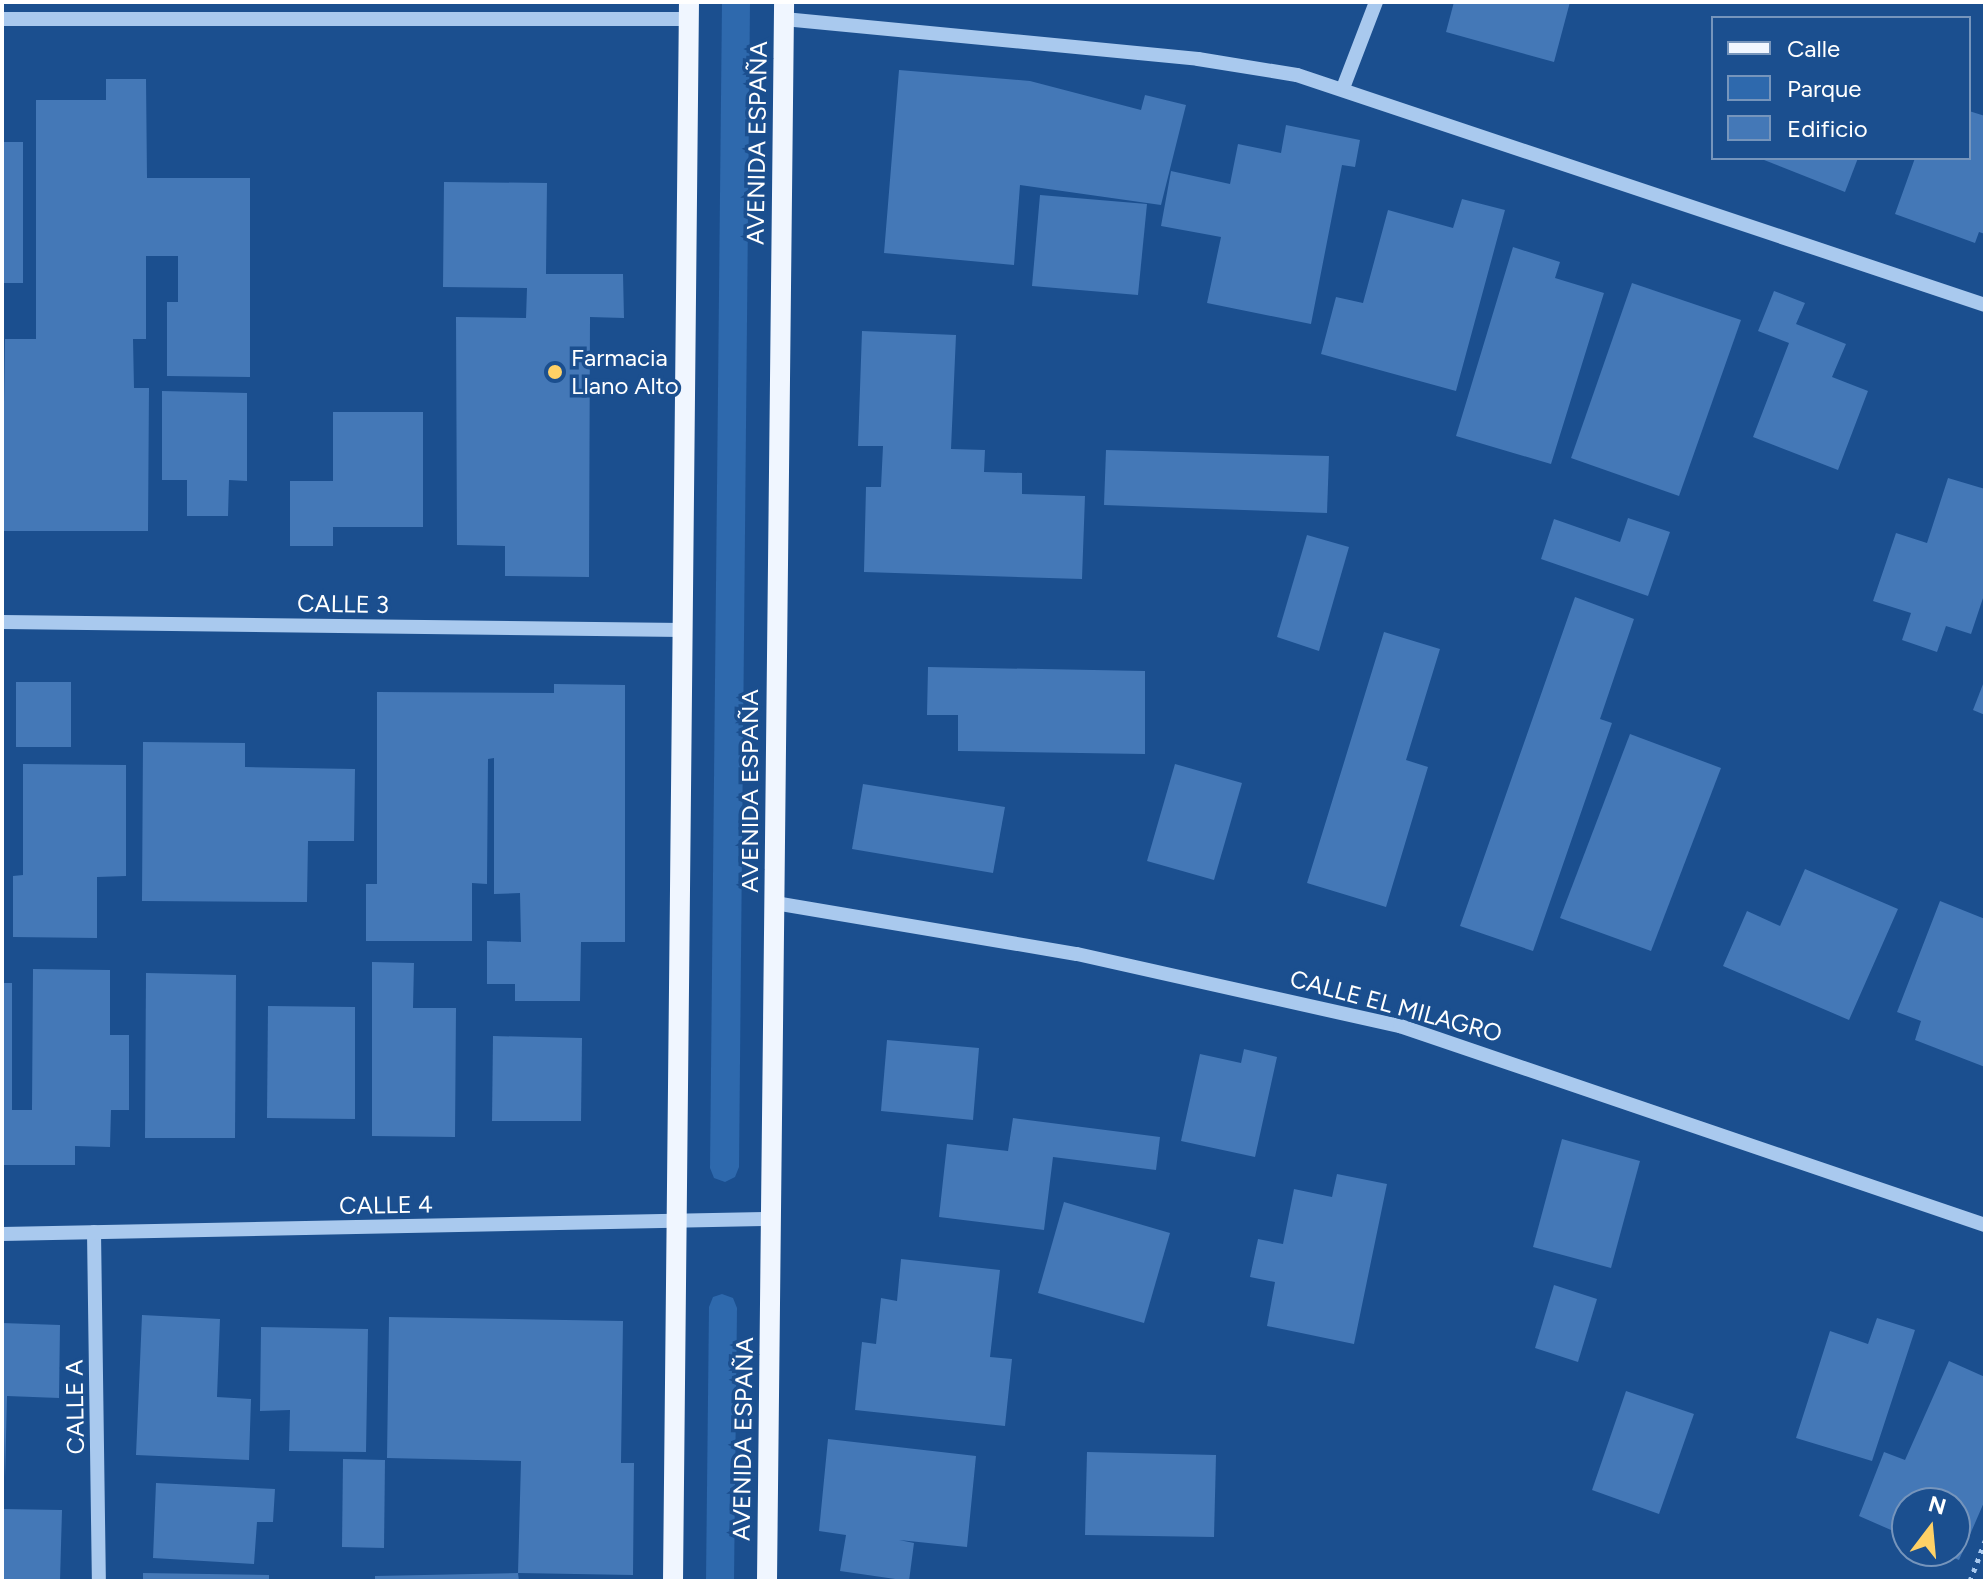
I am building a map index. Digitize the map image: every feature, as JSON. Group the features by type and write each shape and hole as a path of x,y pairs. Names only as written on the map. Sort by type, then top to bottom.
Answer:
{"main road":[{"path":"673,1581 689,10"},
{"name":"AVENIDA ESPAÑA","path":"767,1581 784,10"}],"street":[{"path":"1343,88 1376,2"},
{"path":"2,19 689,10"},
{"path":"784,10 1198,59 1343,88 1985,305"},
{"name":"CALLE 3","path":"2,622 683,630"},
{"name":"CALLE EL MILAGRO","path":"775,903 1077,954 1400,1026 1985,1225"},
{"name":"CALLE 4","path":"2,1234 771,1219"},
{"name":"CALLE A","path":"94,1232 99,1581"}],"path":[{"path":"1970,1581 1985,1541"}],"green space":[{"path":"722,2 750,2 739,1167 735,1177 725,1182 714,1178 710,1168"},
{"path":"722,1294 733,1298 737,1308 734,1581 706,1581 709,1307 713,1297"}],"building":[{"path":"1454,2 1570,2 1554,62 1446,32"},
{"path":"899,70 1030,81 1141,110 1145,95 1186,105 1161,205 1020,185 1014,265 884,253"},
{"path":"106,79 146,79 147,178 250,178 250,377 167,376 167,302 178,302 178,256 146,256 146,339 133,339 134,388 149,388 148,531 2,531 5,339 36,339 36,100 106,100"},
{"path":"1971,112 1985,116 1985,234 1979,232 1975,243 1895,214 1914,160 1971,160"},
{"path":"1286,125 1360,140 1355,167 1342,165 1311,324 1207,303 1221,237 1161,226 1171,171 1230,184 1238,144 1281,153"},
{"path":"2,142 23,142 23,283 2,283"},
{"path":"1764,160 1857,160 1845,192"},
{"path":"444,182 547,183 546,274 623,274 624,318 590,317 589,577 505,576 505,546 457,545 456,317 526,318 527,288 443,287"},
{"path":"1040,195 1147,204 1138,295 1032,286"},
{"path":"1462,199 1505,210 1456,391 1321,354 1336,297 1363,303 1388,210 1453,228"},
{"path":"1513,247 1560,262 1555,278 1604,293 1551,464 1456,436"},
{"path":"1632,283 1741,320 1679,496 1571,458"},
{"path":"1774,291 1805,303 1796,324 1846,344 1832,377 1868,391 1838,470 1753,437 1789,343 1758,331"},
{"path":"862,331 956,335 951,449 985,450 984,472 1022,473 1022,494 1085,496 1082,579 864,572 866,487 881,487 883,446 858,446"},
{"path":"162,391 247,393 247,481 229,480 228,516 187,516 187,480 162,480"},
{"path":"333,412 423,412 423,527 333,527 333,546 290,546 290,481 333,481"},
{"path":"1106,450 1329,456 1327,513 1104,505"},
{"path":"1948,478 1985,489 1985,592 1971,634 1946,626 1937,652 1902,640 1911,613 1873,601 1896,533 1927,543"},
{"path":"1628,518 1670,532 1648,596 1541,559 1554,519 1620,542"},
{"path":"1307,535 1349,547 1319,651 1277,637"},
{"path":"1575,597 1634,619 1600,719 1612,723 1533,951 1460,926"},
{"path":"1384,632 1440,649 1406,760 1428,767 1386,907 1307,883"},
{"path":"928,667 1145,671 1145,754 958,751 958,715 927,715"},
{"path":"1985,679 1985,715 1973,710"},
{"path":"16,682 71,682 71,747 16,747"},
{"path":"554,684 625,685 625,942 581,942 580,1001 515,1001 515,984 487,984 487,941 521,942 520,893 494,894 494,758 488,759 487,884 472,883 472,941 366,941 366,884 377,884 377,692 554,693"},
{"path":"1630,734 1721,768 1651,951 1560,918"},
{"path":"143,742 245,743 245,767 355,769 354,841 308,841 307,902 142,901"},
{"path":"23,764 126,765 126,876 97,877 97,938 13,937 13,876 23,875"},
{"path":"1175,764 1242,783 1214,880 1147,861"},
{"path":"863,784 1005,807 993,873 852,849"},
{"path":"1805,869 1898,909 1849,1020 1723,966 1747,911 1780,926"},
{"path":"1940,901 1985,919 1985,1067 1915,1040 1921,1021 1897,1012"},
{"path":"372,962 414,963 413,1008 456,1008 455,1137 372,1136"},
{"path":"33,969 110,970 110,1035 129,1035 129,1110 111,1110 110,1147 75,1146 75,1165 2,1165 2,983 12,983 12,1110 32,1110"},
{"path":"146,973 236,975 235,1138 145,1138"},
{"path":"268,1006 355,1007 355,1119 267,1118"},
{"path":"493,1036 582,1038 581,1121 492,1121"},
{"path":"887,1040 979,1048 973,1120 881,1111"},
{"path":"1244,1049 1277,1057 1255,1157 1181,1141 1200,1054 1241,1063"},
{"path":"1013,1118 1160,1137 1156,1170 1053,1157 1044,1230 939,1217 947,1144 1008,1151"},
{"path":"1562,1139 1640,1161 1611,1268 1533,1247"},
{"path":"1337,1174 1387,1184 1354,1344 1267,1326 1275,1282 1250,1277 1258,1239 1283,1244 1294,1189 1332,1197"},
{"path":"1064,1202 1170,1233 1144,1323 1038,1293"},
{"path":"901,1259 1000,1270 990,1357 1012,1359 1005,1426 855,1410 862,1342 876,1344 881,1298 897,1301"},
{"path":"1554,1285 1597,1299 1578,1362 1535,1348"},
{"path":"142,1315 220,1319 217,1397 251,1399 249,1460 136,1455"},
{"path":"389,1317 623,1321 621,1463 634,1463 633,1575 518,1573 521,1461 387,1458"},
{"path":"1877,1318 1915,1330 1872,1461 1796,1438 1830,1331 1868,1344"},
{"path":"2,1323 60,1325 59,1398 7,1396 5,1478"},
{"path":"261,1327 368,1329 366,1452 289,1451 290,1410 260,1411"},
{"path":"1949,1361 1985,1377 1985,1500 1971,1532 1971,1487 1891,1487 1891,1530 1859,1516 1884,1452 1905,1460"},
{"path":"1626,1391 1694,1414 1659,1514 1592,1490"},
{"path":"828,1439 976,1456 967,1547 899,1540 914,1543 909,1581 840,1571 846,1535 819,1531"},
{"path":"1087,1452 1216,1455 1214,1537 1085,1535"},
{"path":"343,1459 385,1460 384,1548 342,1547"},
{"path":"156,1483 275,1489 273,1522 257,1522 254,1564 153,1558"},
{"path":"2,1509 62,1510 60,1581 2,1581"},
{"path":"143,1573 269,1575 269,1581 143,1581"},
{"path":"518,1573 519,1581 375,1581 375,1576"}],"place":[{"name":"Farmacia Llano Alto","path":"555,372"}]}
